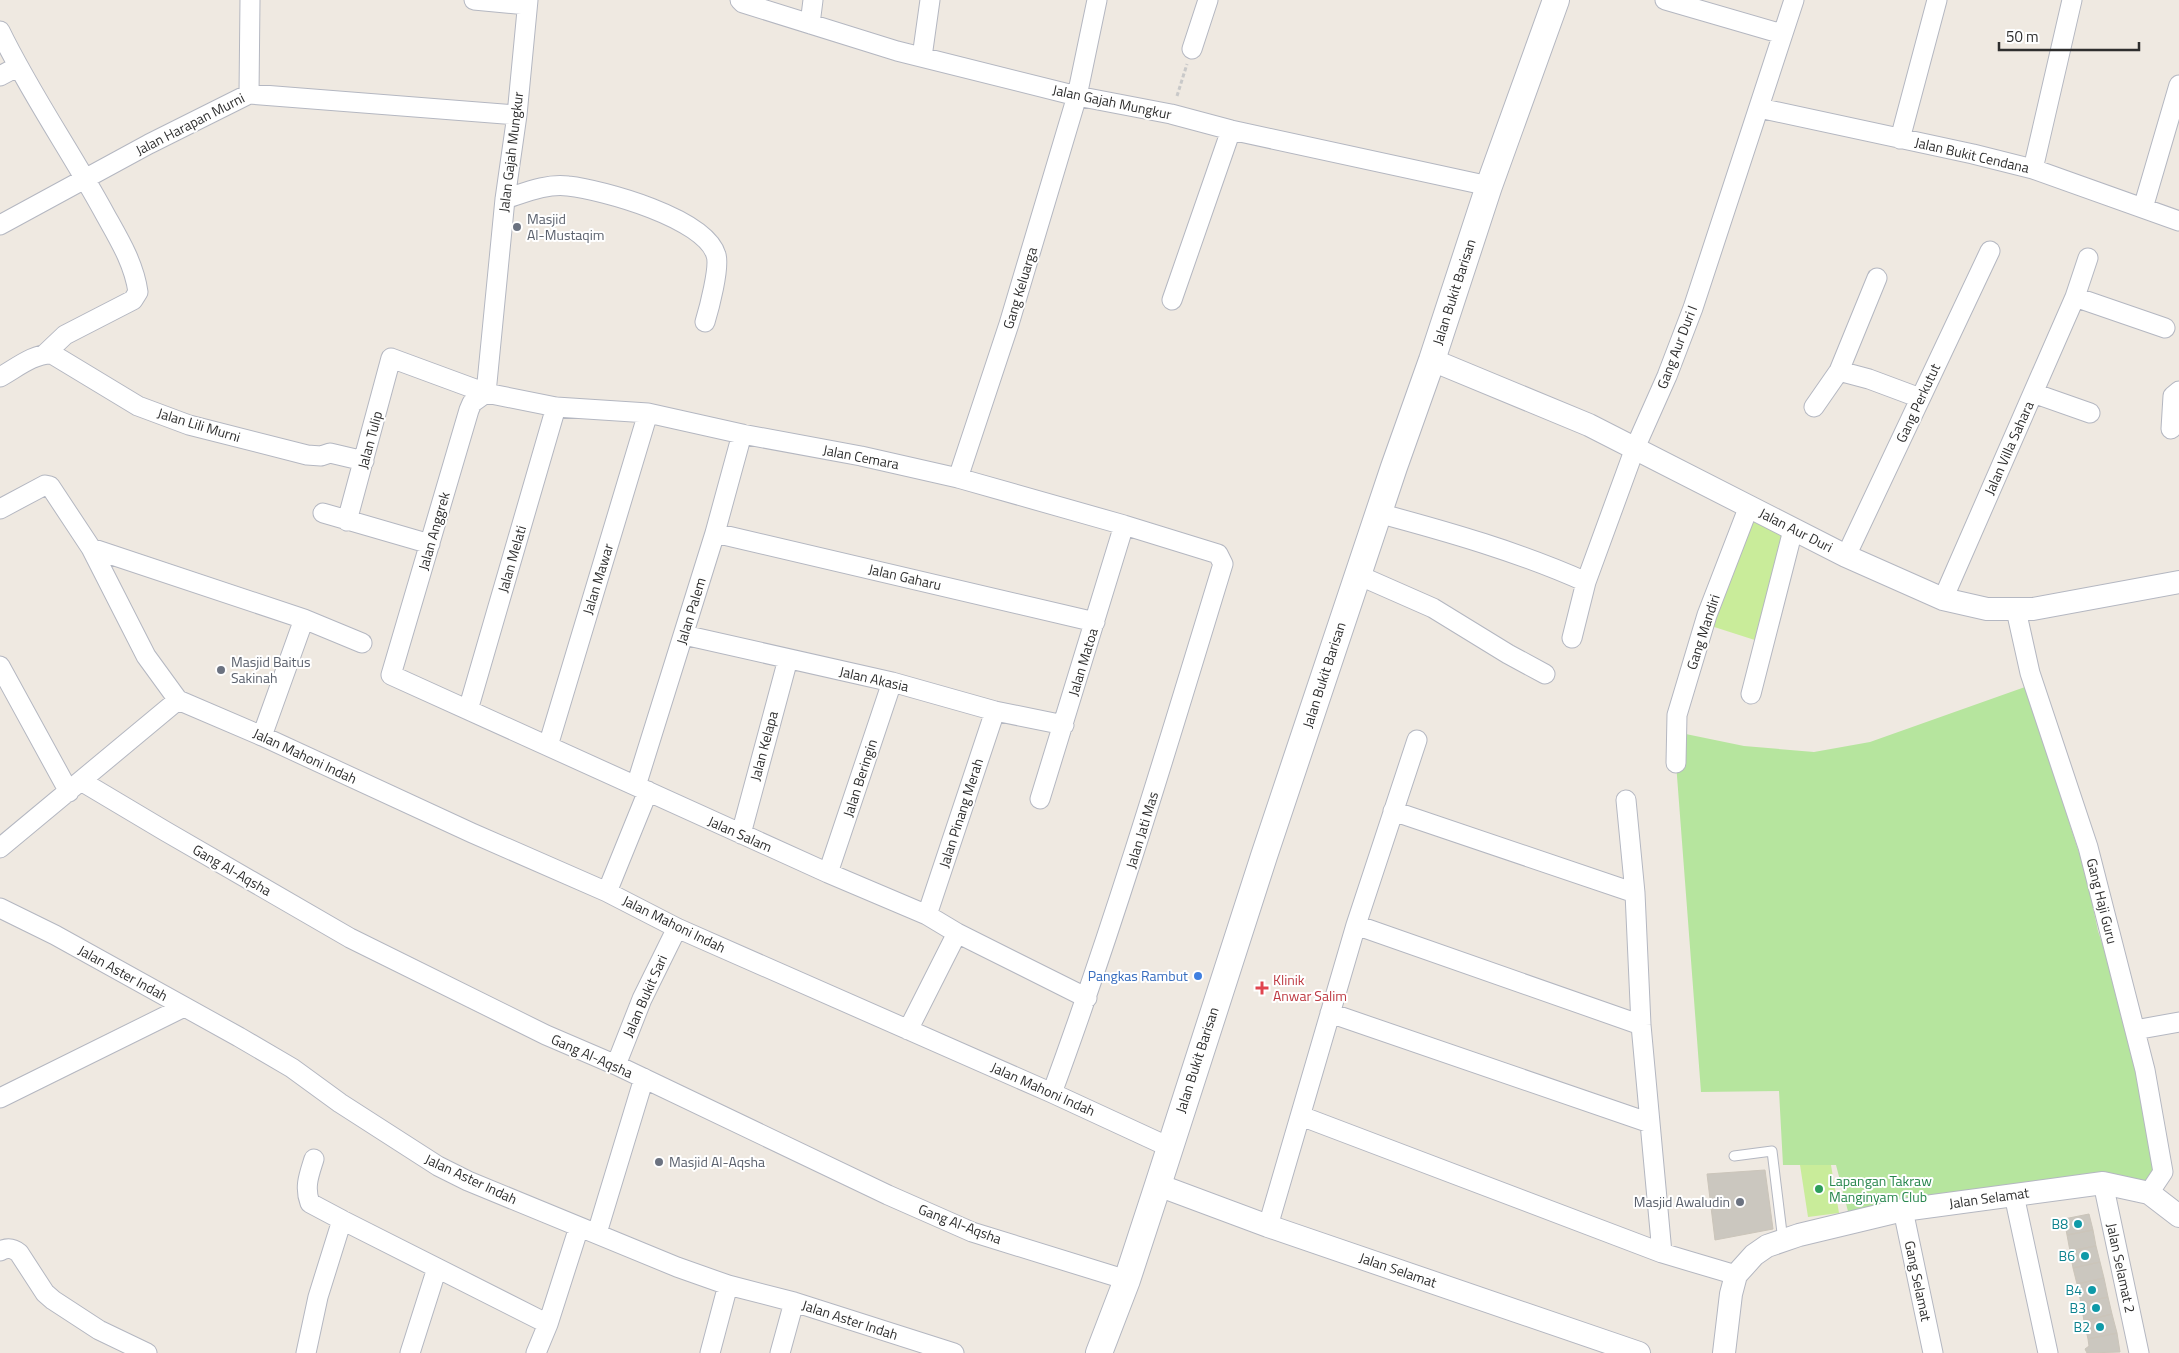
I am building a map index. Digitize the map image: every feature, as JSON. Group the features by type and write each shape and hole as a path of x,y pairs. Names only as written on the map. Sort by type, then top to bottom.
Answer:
{"main road":[{"name":"Jalan Bukit Barisan","path":"1098,1353 1127,1280 1378,513 1432,360 1489,186 1556,0"}],"street":[{"path":"249,94 250,0"},
{"path":"474,0 527,3"},
{"name":"Jalan Gajah Mungkur","path":"740,0 743,4 922,57 1077,96 1171,114 1231,130 1489,186"},
{"path":"810,24 813,0"},
{"path":"922,57 930,0"},
{"name":"Gang Keluarga","path":"958,478 1009,324 1077,96 1097,0"},
{"path":"1192,50 1208,0"},
{"path":"1666,0 1782,34"},
{"name":"Gang Aur Duri I","path":"1572,638 1586,582 1635,448 1667,376 1693,308 1794,0"},
{"path":"1900,139 1937,0"},
{"path":"2033,169 2072,0"},
{"name":"Jalan Gajah Mungkur","path":"486,393 505,199 517,115 527,3"},
{"path":"0,31 17,67 86,178 128,255 136,276 138,292 133,300 65,335 45,354 0,377"},
{"path":"0,76 17,67"},
{"path":"2143,208 2179,85"},
{"name":"Jalan Harapan Murni","path":"0,224 149,144 249,94 517,115"},
{"name":"Jalan Bukit Cendana","path":"1759,108 1973,154 2033,169 2179,221"},
{"path":"1172,300 1231,130"},
{"path":"505,199 533,190 566,186 621,198 673,217 703,235 716,255 712,298 705,322"},
{"name":"Gang Perkutut","path":"1846,556 1990,251"},
{"name":"Jalan Villa Sahara","path":"1943,599 2075,297 2088,258"},
{"path":"1814,406 1839,371 1876,278"},
{"path":"2075,297 2165,328"},
{"name":"Jalan Lili Murni","path":"45,354 59,357 138,406 189,425 307,455 320,456 330,453 364,461"},
{"name":"Jalan Cemara","path":"391,358 486,393 556,407 648,413 742,434 861,456 958,478 1218,554 1223,564"},
{"name":"Jalan Tulip","path":"347,521 391,358"},
{"name":"Jalan Aur Duri","path":"1432,360 1589,425 1793,530 1943,599 1987,609 2033,609 2179,582"},
{"path":"1839,371 1869,379 1920,398"},
{"path":"2171,429 2173,396 2179,391"},
{"name":"Jalan Anggrek","path":"391,675 469,410 472,403 486,393"},
{"path":"2033,393 2090,413"},
{"name":"Jalan Melati","path":"468,710 556,407"},
{"name":"Jalan Mawar","path":"548,746 648,413"},
{"name":"Jalan Palem","path":"607,892 642,789 742,434"},
{"path":"0,509 45,485 50,486 91,548 146,656 178,700 0,848"},
{"name":"Gang Mandiri","path":"1676,763 1678,715 1707,616 1749,506"},
{"path":"323,513 430,544"},
{"path":"1378,513 1450,532 1506,550 1586,582"},
{"name":"Jalan Matoa","path":"1040,799 1124,525"},
{"path":"1751,694 1793,530"},
{"name":"Jalan Gaharu","path":"715,533 1095,622"},
{"path":"91,548 304,619 362,643"},
{"name":"Jalan Jati Mas","path":"1052,1093 1087,998 1134,856 1223,564"},
{"path":"1358,575 1433,608 1508,654 1545,674"},
{"name":"Gang Haji Guru","path":"2016,610 2030,673 2088,847 2154,1117 2163,1172 2149,1193"},
{"path":"262,736 304,619"},
{"name":"Jalan Akasia","path":"684,635 892,682 994,711 1064,725"},
{"name":"Jalan Kelapa","path":"741,834 788,659"},
{"path":"0,666 75,786"},
{"name":"Jalan Salam","path":"391,675 927,916 1087,998"},
{"name":"Jalan Beringin","path":"828,873 892,682"},
{"name":"Jalan Mahoni Indah","path":"178,700 262,736 455,826 607,892 677,928 1052,1093 1169,1147"},
{"name":"Jalan Pinang Merah","path":"927,916 994,711"},
{"path":"1268,1226 1356,925 1417,740"},
{"name":"Gang Al-Aqsha","path":"75,786 165,831 350,938 546,1035 616,1065 888,1195 972,1232 1127,1280"},
{"path":"1626,800 1635,893 1641,1025 1662,1253"},
{"path":"1393,811 1635,893"},
{"name":"Jalan Aster Indah","path":"0,908 55,935 292,1068 340,1103 438,1166 677,1267 728,1285 794,1302 928,1349 954,1353"},
{"path":"1356,925 1641,1025"},
{"name":"Jalan Bukit Sari","path":"616,1065 642,999 677,928"},
{"path":"908,1030 957,933"},
{"path":"0,1098 184,1007"},
{"path":"1330,1013 1650,1123"},
{"path":"2134,1030 2179,1022"},
{"path":"597,1233 644,1078"},
{"path":"1301,1116 1662,1253 1736,1275 1731,1294 1724,1353"},
{"path":"314,1160 306,1185 306,1194 310,1203 548,1324"},
{"name":"Jalan Selamat","path":"1736,1275 1754,1256 1767,1246 1904,1210 2103,1183 2149,1193 2179,1216"},
{"name":"Jalan Selamat 2","path":"2103,1183 2139,1353"},
{"name":"Jalan Selamat","path":"1158,1185 1268,1226 1639,1353"},
{"path":"2014,1195 2048,1353"},
{"name":"Gang Selamat","path":"1904,1210 1933,1353"},
{"path":"306,1353 316,1306 342,1220"},
{"path":"536,1353 548,1324 579,1227"},
{"path":"3,1249 13,1249 19,1253 46,1293 54,1300 99,1330 147,1353"},
{"path":"410,1353 437,1268"},
{"path":"710,1353 728,1285"},
{"path":"780,1353 794,1302"}],"lane":[{"path":"1734,1156 1772,1152 1783,1241"}],"path":[{"path":"1171,114 1192,50"}],"green space":[{"path":"1748,516 1791,532 1761,642 1708,625"},
{"path":"2025,687 2086,874 2098,931 2145,1070 2160,1146 2149,1193 2103,1183 1851,1223 1836,1165 1783,1165 1779,1091 1701,1092 1676,763 1676,732 1744,746 1814,752 1870,742"},
{"name":"Lapangan Takraw Manginyam Club","path":"1800,1165 1831,1165 1839,1213 1808,1217"}],"building":[{"name":"Masjid Awaludin","path":"1765,1170 1773,1229 1715,1240 1707,1174"},
{"name":"B8","path":"2089,1214 2093,1230 2067,1235 2064,1219"},
{"path":"2093,1230 2096,1246 2070,1251 2067,1235"},
{"name":"B6","path":"2096,1246 2100,1262 2073,1268 2070,1251"},
{"path":"2100,1262 2104,1278 2077,1284 2073,1268"},
{"name":"B4","path":"2104,1278 2108,1297 2081,1303 2077,1284"},
{"name":"B3","path":"2108,1297 2112,1314 2084,1321 2081,1303"},
{"name":"B2","path":"2112,1314 2117,1333 2088,1339 2084,1321"},
{"path":"2117,1333 2120,1352 2087,1353 2085,1349 2089,1346 2088,1339"}],"place":[{"name":"Masjid Al-Mustaqim","path":"517,227"},
{"name":"Masjid Baitus Sakinah","path":"221,670"},
{"name":"Pangkas Rambut","path":"1198,976"},
{"name":"Klinik Anwar Salim","path":"1262,988"},
{"name":"Masjid Al-Aqsha","path":"659,1162"},
{"name":"Lapangan Takraw Manginyam Club","path":"1819,1189"},
{"name":"Masjid Awaludin","path":"1740,1202"},
{"name":"B8","path":"2078,1224"},
{"name":"B6","path":"2085,1256"},
{"name":"B4","path":"2092,1290"},
{"name":"B3","path":"2096,1308"},
{"name":"B2","path":"2100,1327"}]}
